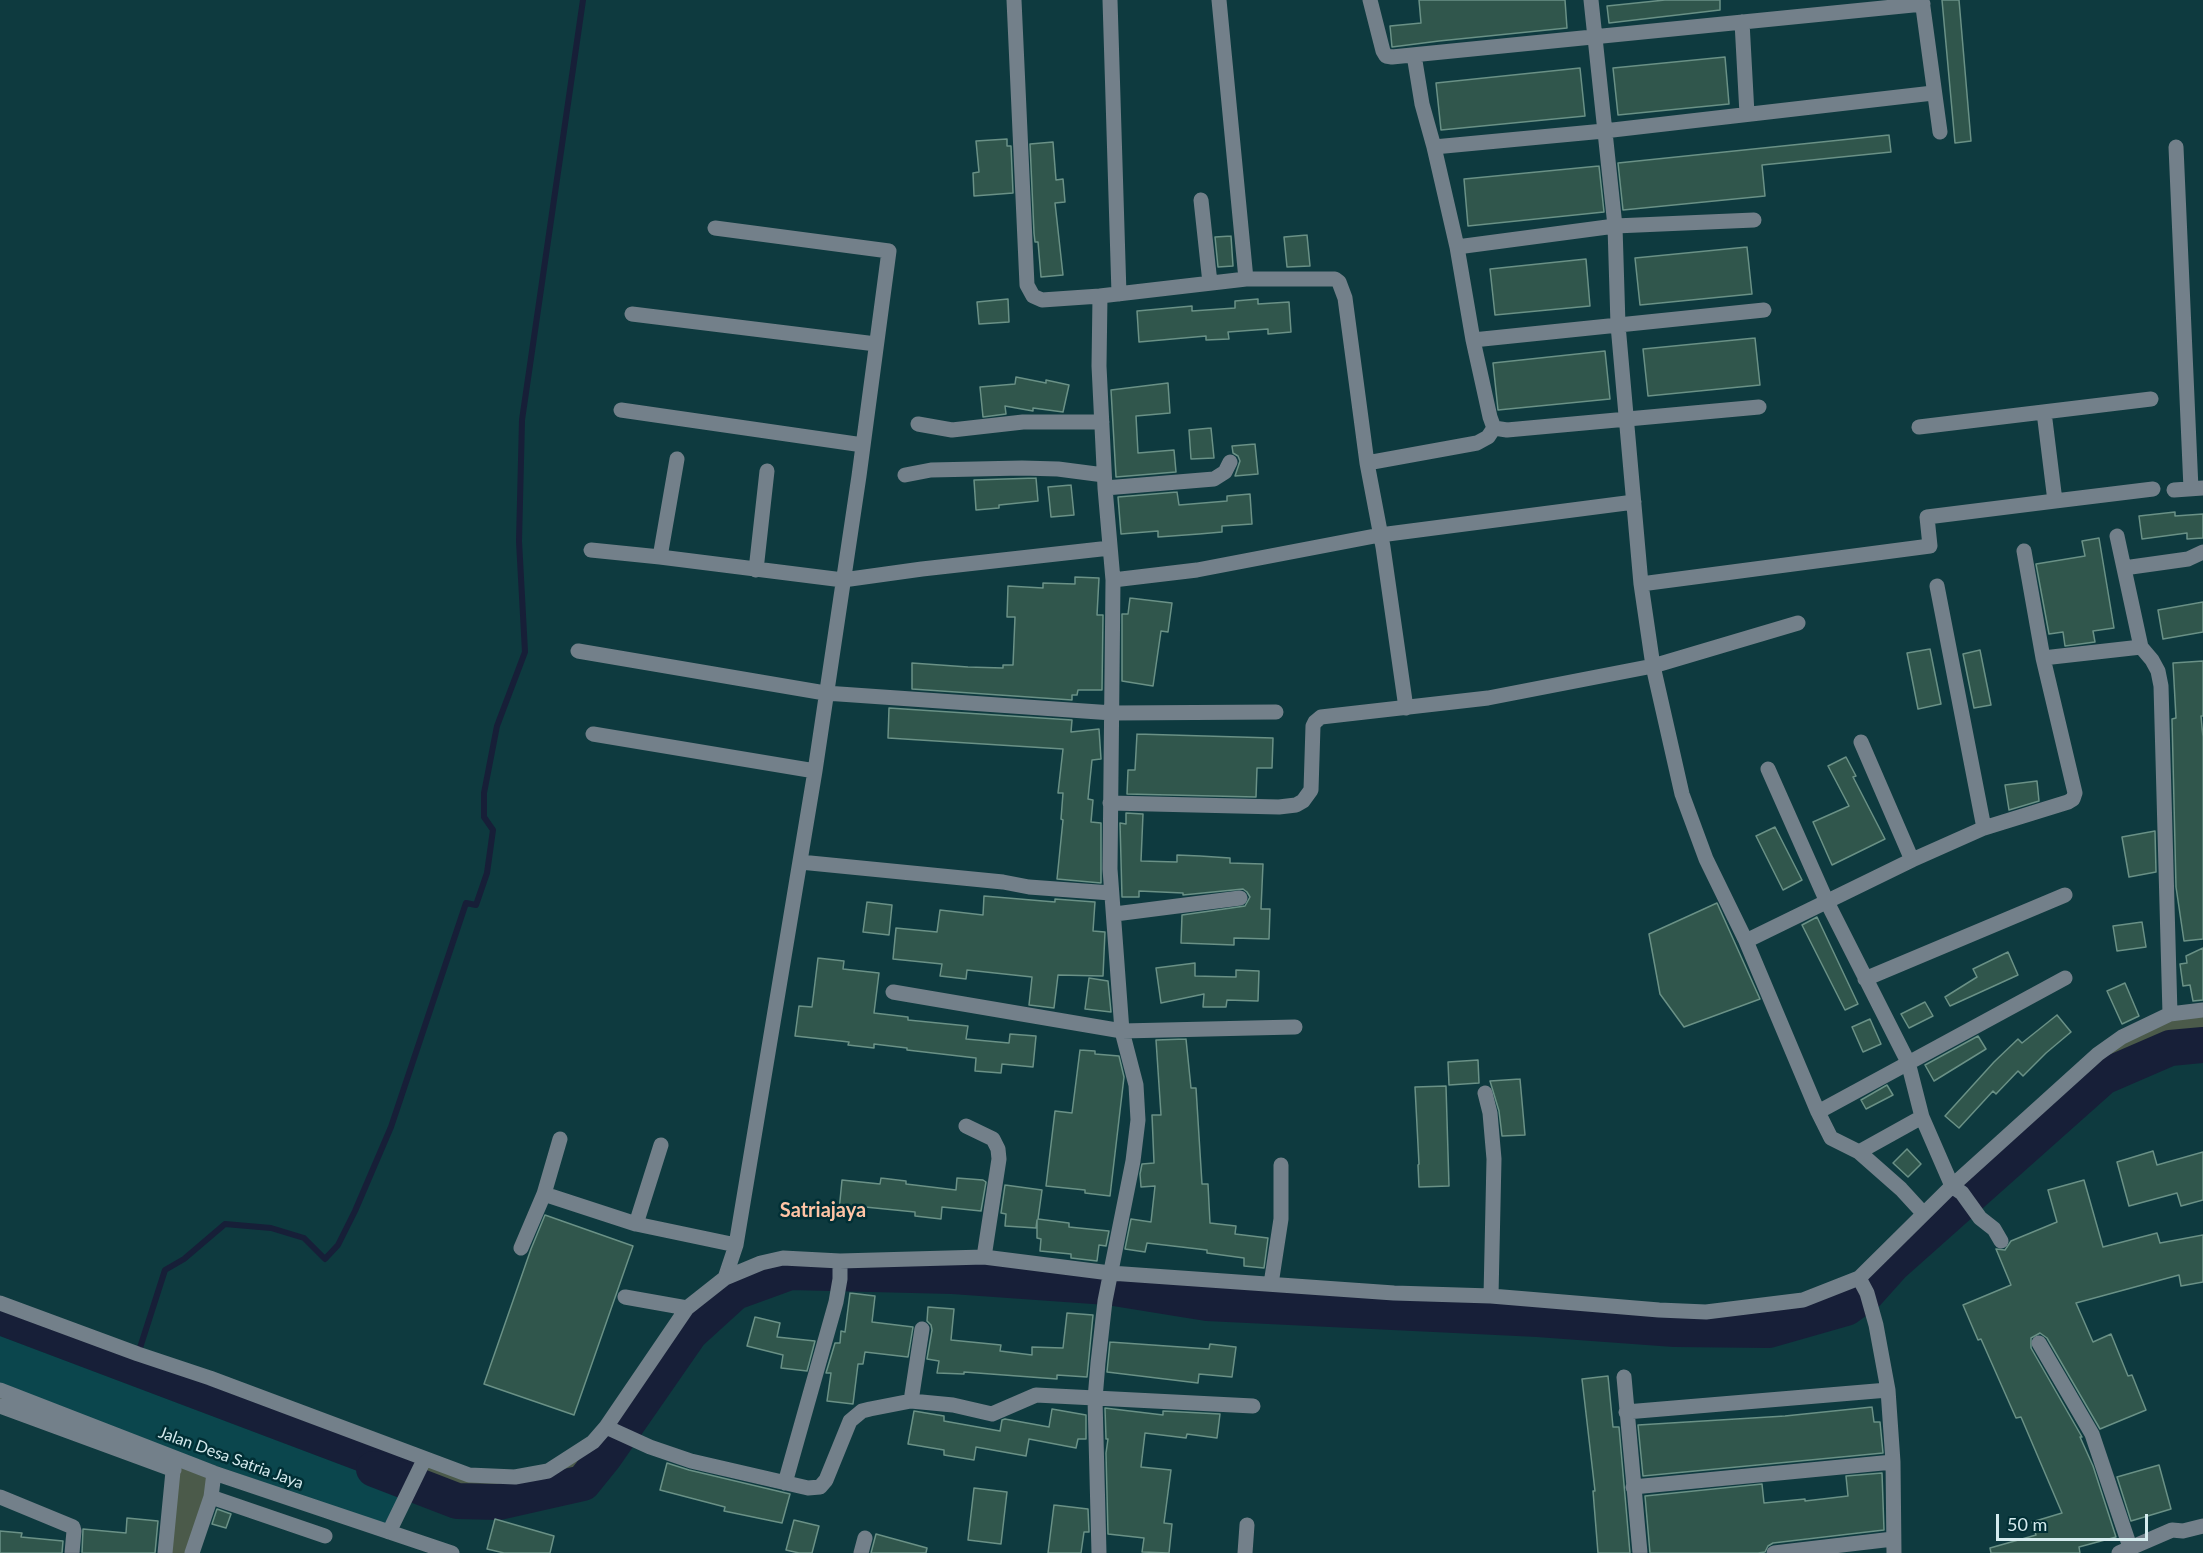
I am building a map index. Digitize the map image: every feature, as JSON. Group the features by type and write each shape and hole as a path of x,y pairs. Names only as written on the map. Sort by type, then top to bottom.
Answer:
{"street":[{"path":"1014,0 1027,285 1033,296 1042,300 1100,296 1246,279 1335,279 1339,282 1345,298 1367,463 1406,708"},
{"path":"1110,0 1119,294"},
{"path":"1219,0 1246,279"},
{"path":"1370,0 1384,54 1389,57 1922,2 1940,132"},
{"path":"1591,0 1615,226 1618,326 1641,584 1653,666 1682,794 1706,859 1746,941 1831,1138 1859,1152 1901,1189 1923,1213"},
{"path":"1742,22 1747,114"},
{"path":"1414,56 1422,104 1457,247 1473,340 1494,428"},
{"path":"1434,147 1604,131 1933,93"},
{"path":"2174,490 2197,489 2176,147"},
{"path":"1201,200 1210,283"},
{"path":"1457,247 1615,226 1754,220"},
{"path":"716,228 889,251 815,771 736,1245 725,1278"},
{"path":"1099,1553 1095,1399 1110,1273 1133,1161 1137,1120 1136,1085 1122,1031 1115,914 1111,893 1113,580 1099,366 1100,296"},
{"path":"1473,340 1764,310"},
{"path":"632,314 876,344"},
{"path":"1919,427 2151,399"},
{"path":"1494,428 1507,430 1759,406"},
{"path":"621,410 863,445"},
{"path":"2044,412 2055,501"},
{"path":"918,424 952,430 1023,422 1102,423"},
{"path":"1367,463 1477,443 1488,436 1494,428"},
{"path":"660,557 677,459"},
{"path":"905,475 931,470 1022,468 1058,469 1105,482 1214,479 1225,472 1230,462"},
{"path":"756,570 767,471"},
{"path":"1641,584 1930,546 1927,517 2153,489"},
{"path":"1113,580 1197,570 1380,535 1634,502"},
{"path":"2117,536 2141,647 2158,671 2161,686 2170,1014"},
{"path":"591,550 843,580 1110,548"},
{"path":"1746,941 1983,828 2037,813 2068,802 2074,796 2075,788 2043,658 2024,551"},
{"path":"2124,568 2177,561 2203,552"},
{"path":"1937,586 1983,828"},
{"path":"1110,803 1279,807 1296,805 1303,801 1311,790 1313,726 1317,719 1327,715 1488,698 1653,666 1798,623"},
{"path":"2043,658 2141,647"},
{"path":"578,651 825,693 1113,713 1276,712"},
{"path":"592,734 815,771"},
{"path":"1861,742 1912,860"},
{"path":"1768,769 1827,902 1908,1062 1922,1117 1957,1189 1980,1218 1994,1229 2001,1241"},
{"path":"800,862 1029,887 1111,893"},
{"path":"1865,979 2065,895"},
{"path":"1115,914 1170,905 1240,898"},
{"path":"1818,1112 2065,978"},
{"path":"893,992 1122,1031 1295,1027"},
{"path":"0,1303 210,1378 424,1460 469,1475 515,1477 548,1472 593,1442 606,1427 687,1308 725,1278 761,1263 783,1258 840,1261 984,1257 1110,1273 1394,1293 1491,1296 1659,1311 1706,1312 1803,1299 1859,1278 1923,1213 1957,1189 2098,1054 2122,1037 2170,1014 2203,1010"},
{"path":"1485,1093 1490,1113 1494,1159 1491,1296"},
{"path":"1859,1152 1922,1117"},
{"path":"966,1126 993,1139 998,1149 999,1159 984,1257"},
{"path":"521,1248 544,1194 560,1139"},
{"path":"636,1224 662,1145"},
{"path":"1271,1284 1281,1220 1281,1166"},
{"path":"544,1194 636,1224 736,1245"},
{"path":"785,1482 836,1302 840,1261"},
{"path":"1774,1553 1893,1546 1893,1462 1888,1390 1876,1325 1867,1293 1859,1278"},
{"path":"625,1297 687,1308"},
{"path":"911,1401 922,1329"},
{"path":"2039,1343 2092,1434 2135,1549 2172,1530 2183,1531 2203,1526"},
{"path":"1624,1377 1640,1553"},
{"name":"Jalan Desa Satria Jaya","path":"0,1390 174,1464 214,1473 390,1530 452,1553"},
{"path":"1626,1412 1888,1390"},
{"path":"606,1427 650,1447 691,1461 808,1488 820,1487 826,1480 850,1421 862,1411 911,1401 953,1405 992,1414 1036,1395 1253,1406"},
{"path":"0,1406 174,1464 165,1553"},
{"path":"390,1530 424,1460"},
{"path":"1633,1487 1893,1462"},
{"path":"192,1553 211,1497 214,1473"},
{"path":"0,1497 73,1527 72,1553"},
{"path":"211,1497 325,1536"},
{"path":"1245,1553 1247,1525"}],"shaded area":[{"path":"0,1303 424,1460 408,1490 0,1336"},
{"path":"0,1336 408,1490 391,1527 0,1390"}],"green space":[{"path":"2203,1010 2203,1045 2170,1048 2103,1077 1893,1264 1867,1293 1846,1308 1769,1330 1675,1329 1538,1319 1207,1303 1108,1287 953,1276 790,1272 735,1292 690,1333 604,1457 583,1483 499,1502 457,1501 412,1484 424,1460 515,1477 578,1453 687,1308 761,1263 984,1257 1659,1310 1781,1303 1859,1278 2122,1037"},
{"path":"0,1390 214,1473 192,1553 165,1553 173,1470 0,1406"}],"building":[{"path":"1419,0 1565,0 1567,28 1392,47 1390,26 1421,23"},
{"path":"1665,0 1720,0 1720,10 1609,23 1607,6"},
{"path":"1942,0 1959,0 1971,141 1955,143"},
{"path":"1725,57 1729,104 1618,115 1613,68"},
{"path":"1580,68 1585,116 1441,130 1436,83"},
{"path":"1889,135 1891,152 1762,165 1765,196 1623,210 1618,163"},
{"path":"1007,139 1007,146 1011,146 1013,193 974,196 973,173 979,172 976,141"},
{"path":"1053,142 1056,180 1063,179 1065,202 1055,203 1063,275 1041,277 1038,242 1035,242 1034,233 1030,144"},
{"path":"1599,166 1604,212 1468,226 1464,179"},
{"path":"1307,235 1310,266 1287,267 1284,237"},
{"path":"1231,236 1233,266 1218,267 1215,237"},
{"path":"1747,247 1752,294 1640,305 1635,258"},
{"path":"1586,259 1590,306 1495,315 1490,269"},
{"path":"1008,299 1009,322 979,324 977,302"},
{"path":"1258,299 1258,304 1289,302 1291,332 1268,334 1268,329 1228,332 1229,339 1206,340 1206,336 1139,342 1137,311 1192,306 1192,311 1235,308 1235,301"},
{"path":"1755,338 1760,385 1648,396 1643,349"},
{"path":"1605,351 1610,399 1498,410 1493,363"},
{"path":"1016,377 1069,385 1063,412 1033,408 1033,411 1005,406 1006,414 983,417 980,387 1015,384"},
{"path":"1168,383 1170,413 1136,416 1138,453 1174,450 1176,472 1116,477 1111,390"},
{"path":"1211,428 1214,458 1191,459 1189,430"},
{"path":"1255,444 1258,474 1235,476 1240,461 1233,453 1232,446"},
{"path":"1036,478 1038,501 976,510 974,480"},
{"path":"1071,485 1074,515 1051,517 1048,487"},
{"path":"1177,492 1179,505 1227,501 1227,496 1250,494 1252,524 1222,526 1222,532 1199,534 1158,537 1158,531 1121,534 1118,497"},
{"path":"2175,512 2175,516 2203,514 2203,538 2187,539 2187,533 2142,539 2139,516"},
{"path":"2099,538 2114,628 2093,631 2095,642 2065,646 2063,632 2049,634 2036,564 2085,556 2082,541"},
{"path":"1075,577 1099,578 1097,615 1103,615 1102,690 1078,690 1077,695 1072,695 1072,700 912,689 912,663 1003,668 1003,665 1013,665 1015,617 1007,617 1008,586 1043,588 1043,583 1075,584"},
{"path":"1130,598 1172,603 1168,632 1161,631 1153,686 1122,681 1122,614 1128,614"},
{"path":"2203,602 2203,632 2163,639 2158,610"},
{"path":"1930,649 1941,704 1918,709 1907,653"},
{"path":"1980,650 1991,705 1974,708 1963,654"},
{"path":"2203,661 2203,716 2201,716 2203,737 2203,939 2184,941 2176,887 2172,719 2176,718 2173,663"},
{"path":"889,708 1072,720 1071,732 1099,729 1101,759 1092,760 1088,799 1093,800 1091,822 1101,823 1101,883 1057,879 1063,820 1061,819 1063,793 1058,793 1063,749 888,738"},
{"path":"1137,734 1273,738 1272,768 1257,768 1256,797 1127,794 1128,770 1135,770"},
{"path":"1846,757 1856,776 1853,777 1885,839 1832,865 1813,822 1849,806 1828,766"},
{"path":"2037,781 2039,801 2009,810 2005,785"},
{"path":"1126,813 1143,814 1141,861 1177,862 1177,855 1230,858 1230,863 1263,864 1261,909 1270,909 1269,939 1234,938 1234,945 1181,943 1182,915 1245,906 1250,897 1243,889 1183,895 1183,893 1139,891 1139,897 1122,897 1120,823 1126,824"},
{"path":"1775,827 1802,880 1783,890 1756,836"},
{"path":"2155,831 2156,872 2129,877 2122,837"},
{"path":"984,896 1055,902 1055,899 1095,902 1093,931 1105,932 1103,976 1058,975 1054,1008 1029,1005 1032,977 967,970 966,979 940,976 942,964 893,959 896,928 937,932 940,910 983,915"},
{"path":"867,902 892,905 889,935 863,932"},
{"path":"1717,903 1760,999 1684,1027 1660,994 1649,934"},
{"path":"1817,917 1858,1004 1845,1010 1802,925"},
{"path":"2142,922 2146,947 2117,951 2113,926"},
{"path":"2203,948 2203,1000 2193,1001 2190,985 2183,986 2180,964 2187,963 2186,956"},
{"path":"2008,952 2018,975 1950,1006 1945,997 1977,977 1973,969"},
{"path":"818,958 844,961 843,969 879,973 874,1013 908,1017 908,1020 968,1026 966,1039 1009,1043 1010,1034 1036,1036 1033,1067 1002,1064 1001,1073 975,1071 976,1058 874,1044 874,1048 848,1045 849,1042 795,1036 799,1006 812,1007"},
{"path":"1195,963 1195,976 1236,977 1236,970 1259,971 1258,1001 1227,1000 1226,1007 1203,1007 1204,994 1161,1003 1156,968"},
{"path":"1089,978 1108,981 1111,1012 1085,1009"},
{"path":"2125,983 2139,1016 2122,1024 2107,991"},
{"path":"1925,1002 1933,1016 1909,1028 1901,1014"},
{"path":"2057,1015 2071,1032 2023,1076 2018,1071 1996,1094 1993,1091 1959,1128 1945,1116 2018,1039 2022,1043"},
{"path":"1870,1019 1881,1044 1863,1052 1852,1027"},
{"path":"1978,1036 1986,1049 1934,1081 1925,1065"},
{"path":"1186,1039 1191,1088 1196,1088 1202,1184 1208,1184 1210,1223 1236,1226 1235,1234 1268,1238 1264,1268 1244,1266 1244,1258 1207,1253 1207,1250 1147,1243 1145,1252 1125,1249 1131,1219 1151,1222 1155,1186 1141,1187 1140,1174 1142,1164 1154,1163 1152,1115 1161,1115 1156,1040"},
{"path":"1080,1050 1119,1056 1124,1077 1110,1196 1085,1193 1085,1190 1046,1186 1055,1111 1072,1113"},
{"path":"1478,1060 1479,1083 1449,1085 1448,1062"},
{"path":"1520,1079 1525,1135 1502,1136 1499,1111 1490,1081"},
{"path":"1887,1085 1893,1095 1866,1109 1861,1100"},
{"path":"1446,1086 1449,1186 1419,1187 1415,1087"},
{"path":"1907,1149 1921,1164 1908,1177 1893,1163"},
{"path":"2153,1151 2157,1165 2203,1152 2203,1200 2181,1206 2177,1193 2129,1206 2117,1162"},
{"path":"881,1178 906,1181 906,1184 956,1190 957,1178 983,1180 986,1182 981,1211 942,1207 941,1219 915,1216 915,1212 865,1207 865,1213 839,1211 842,1180 880,1184"},
{"path":"2084,1180 2103,1247 2157,1233 2160,1243 2203,1235 2203,1282 2181,1286 2179,1275 2076,1303 2093,1342 2111,1334 2128,1376 2132,1375 2146,1410 2100,1429 2047,1338 2040,1333 2031,1338 2031,1348 2082,1437 2080,1437 2093,1466 2116,1537 2079,1547 2080,1553 1991,1553 1990,1548 2036,1535 2032,1522 2062,1513 2021,1417 2016,1418 1981,1339 1978,1340 1963,1305 2011,1285 1996,1249 2005,1250 2011,1241 2057,1222 2048,1190"},
{"path":"1005,1185 1042,1190 1038,1219 1069,1223 1069,1227 1109,1231 1106,1246 1099,1245 1097,1261 1071,1258 1071,1254 1040,1251 1041,1239 1037,1238 1037,1220 1036,1228 1005,1226 1006,1214 1001,1213"},
{"path":"545,1215 633,1246 574,1415 484,1384"},
{"path":"850,1293 875,1296 872,1322 913,1327 908,1357 865,1352 863,1364 858,1364 853,1404 827,1401 831,1373 826,1373 835,1343 840,1343 841,1331 845,1332"},
{"path":"928,1307 954,1309 951,1340 1001,1345 1000,1351 1032,1355 1032,1347 1063,1348 1067,1313 1093,1315 1087,1377 1057,1375 1057,1379 964,1372 964,1374 937,1373 939,1361 927,1359 932,1330 927,1321"},
{"path":"755,1317 780,1323 777,1337 815,1341 807,1371 781,1368 783,1355 747,1346"},
{"path":"1110,1342 1209,1349 1210,1344 1236,1347 1232,1377 1199,1374 1198,1383 1107,1372"},
{"path":"1608,1376 1613,1427 1619,1427 1630,1553 1598,1553 1593,1491 1595,1491 1582,1379"},
{"path":"1872,1407 1874,1422 1880,1422 1883,1453 1643,1476 1638,1425 1785,1416"},
{"path":"1105,1408 1163,1415 1163,1411 1220,1414 1217,1438 1187,1434 1186,1438 1145,1433 1141,1467 1171,1470 1164,1523 1172,1524 1169,1553 1142,1552 1144,1538 1108,1534 1106,1453 1108,1439 1106,1439"},
{"path":"1052,1409 1086,1415 1086,1439 1078,1439 1076,1448 1029,1439 1026,1456 976,1447 974,1460 944,1455 944,1450 908,1444 914,1411 944,1416 944,1421 1000,1431 1002,1420 1005,1419 1049,1427"},
{"path":"667,1463 790,1494 782,1523 724,1511 725,1507 660,1490"},
{"path":"2159,1465 2171,1509 2131,1521 2117,1477"},
{"path":"1882,1473 1884,1530 1773,1543 1765,1552 1758,1553 1650,1553 1645,1496 1762,1484 1764,1503 1805,1499 1805,1501 1848,1496 1846,1476"},
{"path":"974,1488 1007,1492 1001,1544 968,1540"},
{"path":"1054,1505 1088,1509 1089,1532 1084,1532 1081,1553 1048,1553"},
{"path":"217,1509 231,1514 226,1528 212,1524"},
{"path":"127,1518 158,1521 155,1553 82,1553 83,1529 126,1533"},
{"path":"495,1519 554,1536 550,1553 504,1553 487,1549"},
{"path":"794,1520 819,1526 812,1553 786,1550"},
{"path":"0,1531 22,1533 21,1537 63,1541 62,1553 0,1553"},
{"path":"876,1534 927,1548 926,1553 871,1553"}],"waterway":[{"path":"138,1354 165,1270 184,1259 225,1224 271,1228 304,1238 325,1259 338,1245 391,1127 466,903 476,905 487,873 493,830 484,817 484,793 497,726 525,652 519,541 522,420 583,0"},
{"path":"374,1469 457,1501 499,1502 583,1483 604,1457 690,1333 735,1292 790,1272 953,1276 1108,1287 1207,1303 1538,1319 1675,1329 1769,1330 1846,1308 1867,1293 1893,1264 2103,1077 2170,1048 2203,1045"}],"district":[{"name":"Satriajaya","path":"823,1211"}]}
